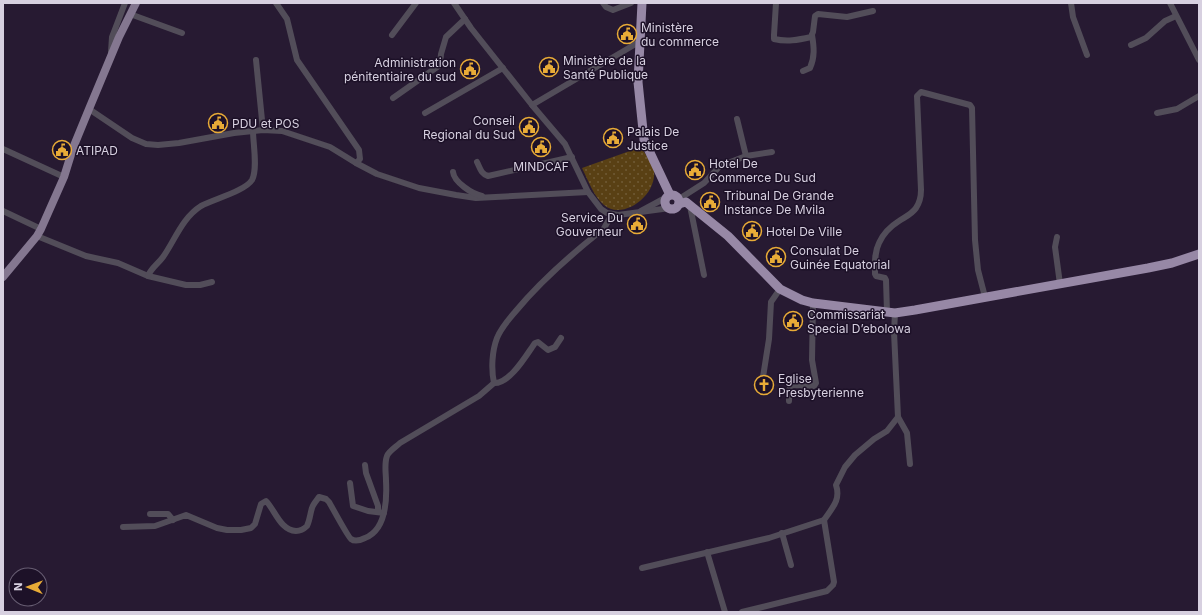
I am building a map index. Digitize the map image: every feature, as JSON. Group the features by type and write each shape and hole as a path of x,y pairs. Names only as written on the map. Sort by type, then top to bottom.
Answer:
{"highway":[{"path":"642,3 638,82 644,140 669,196"},
{"path":"679,201 675,208 670,208 666,204 666,199 669,196 675,195 679,201 686,202 728,236 780,289 802,300 813,303 891,312 915,310 1172,263 1199,254"}],"main road":[{"path":"3,276 39,232 64,177 73,148 111,57 136,3"}],"street":[{"path":"111,57 112,37 125,3"},
{"path":"276,3 286,15 297,60 359,150 360,159 356,163"},
{"path":"392,35 416,3"},
{"path":"454,3 532,105 565,144 588,192 601,210 612,214 670,208"},
{"path":"603,3 606,7 613,10 631,3"},
{"path":"776,3 774,39 796,41 811,37 812,35"},
{"path":"1071,3 1073,17 1087,55"},
{"path":"1170,3 1199,60"},
{"path":"803,71 810,68 813,61 814,47 812,35 816,16 818,14 847,17 873,11"},
{"path":"130,14 182,33"},
{"path":"1130,45 1146,38 1165,21 1176,16"},
{"path":"393,98 440,65 441,54 446,37 465,19"},
{"path":"532,105 639,42"},
{"path":"256,60 263,130"},
{"path":"425,113 503,68"},
{"path":"910,464 907,432 898,416 894,332 886,280 885,278 876,276 875,274 878,244 886,232 898,221 913,212 920,200 921,190 917,96 921,92 970,105 972,108 975,240 978,270 984,297"},
{"path":"1157,113 1177,109 1199,96"},
{"path":"89,109 132,138 146,144 158,145 179,143 234,132 263,130 282,131 330,147 377,174 419,188 476,198 588,192"},
{"path":"737,119 746,156"},
{"path":"148,276 150,270 163,258 190,214 200,207 245,187 252,180 255,168 253,131"},
{"path":"3,149 64,177"},
{"path":"679,201 704,183 720,166 746,156 772,152"},
{"path":"477,162 481,172 488,176 572,157"},
{"path":"453,172 456,180 468,189 479,196 490,198"},
{"path":"641,211 669,196"},
{"path":"690,206 704,275"},
{"path":"3,211 39,232 86,256 118,263 148,276 186,284 200,285 212,282"},
{"path":"494,383 492,372 494,350 497,337 503,328 523,302 554,270 597,234 602,232 612,214"},
{"path":"1057,237 1055,247 1060,284"},
{"path":"763,377 769,339 772,302 780,289"},
{"path":"789,401 789,390 792,385 814,386 816,383 812,360 813,303"},
{"path":"123,527 154,526 186,515 217,528 241,530 251,528 255,524 261,504 266,501 284,526 290,530 298,531 306,527 311,516 312,506 319,497 326,499 329,502 347,535 352,540 360,541 371,536 380,526 386,483 385,466 387,456 392,450 400,443 479,396 494,383 499,383 513,373 535,343 538,342 548,350 554,347 562,338"},
{"path":"642,568 782,533 824,520 835,503 839,493 836,485 845,467 859,452 887,431 898,416"},
{"path":"365,466 366,473 381,512"},
{"path":"350,484 353,506 381,512"},
{"path":"150,514 168,514 173,520"},
{"path":"742,612 828,591 831,588 834,582 824,520"},
{"path":"782,533 791,565"},
{"path":"708,552 725,612"}],"shaded area":[{"path":"641,147 654,171 650,189 644,197 629,208 620,210 611,209 600,202 597,198 582,168"}],"place":[{"name":"Ministère du commerce","path":"627,34"},
{"name":"Ministère de la Santé Publique","path":"549,67"},
{"name":"Administration pénitentiaire du sud","path":"470,69"},
{"name":"PDU et POS","path":"218,123"},
{"name":"Conseil Regional du Sud","path":"529,127"},
{"name":"Palais De Justice","path":"613,138"},
{"name":"MINDCAF","path":"541,147"},
{"name":"ATIPAD","path":"62,150"},
{"name":"Hotel De Commerce Du Sud","path":"695,170"},
{"name":"Tribunal De Grande Instance De Mvila","path":"710,202"},
{"name":"Service Du Gouverneur","path":"637,224"},
{"name":"Hotel De Ville","path":"752,231"},
{"name":"Consulat De Guinée Equatorial","path":"776,257"},
{"name":"Commissariat Special D’ebolowa","path":"793,321"},
{"name":"Eglise Presbyterienne","path":"764,385"}]}
